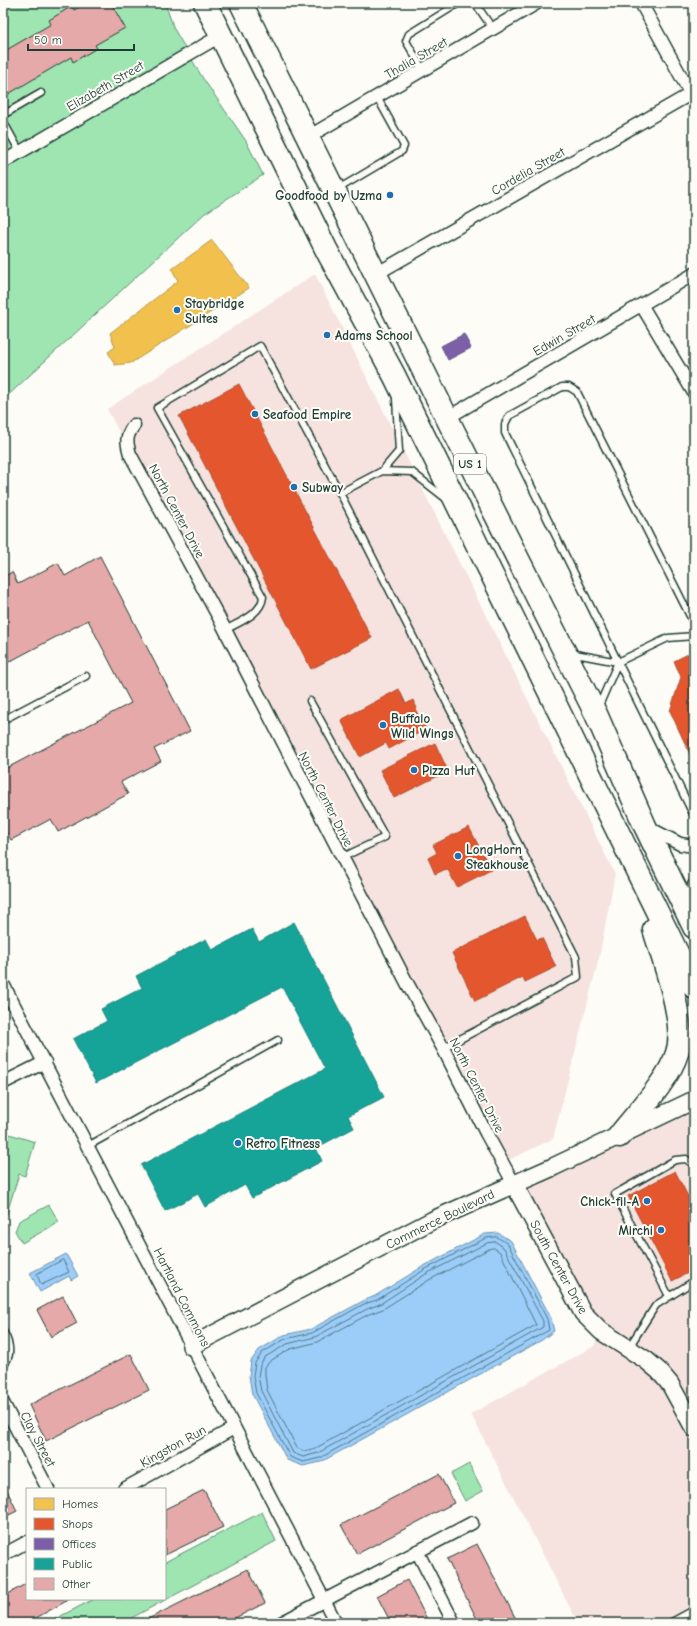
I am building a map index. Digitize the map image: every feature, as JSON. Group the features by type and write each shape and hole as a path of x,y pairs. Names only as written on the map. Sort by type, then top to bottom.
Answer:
{"highway":[{"name":"US 1","path":"205,3 327,251 394,375 694,987"},
{"name":"US 1","path":"241,3 596,714 645,826 692,924"},
{"path":"619,1136 667,1074 677,1054 679,1046 675,1006 641,881"}],"street":[{"name":"Thalia Street","path":"308,137 537,3"},
{"path":"641,3 693,95"},
{"name":"Elizabeth Street","path":"3,162 220,36"},
{"name":"Cordelia Street","path":"376,274 693,95"},
{"name":"Edwin Street","path":"447,418 642,306 694,274"},
{"path":"642,306 694,393"},
{"name":"North Center Drive","path":"134,425 127,435 127,444 130,454 225,630 406,983 443,1048 486,1133 514,1184"},
{"path":"645,826 680,844 694,846"},
{"path":"692,924 694,885"},
{"name":"Hartland Commons","path":"3,984 336,1623"},
{"path":"3,1083 45,1062"},
{"name":"Commerce Boulevard","path":"191,1346 433,1220 619,1136 694,1100"},
{"name":"South Center Drive","path":"514,1184 583,1313 598,1328 653,1366 665,1378 694,1428"},
{"name":"Clay Street","path":"3,1403 47,1488"},
{"name":"Kingston Run","path":"126,1488 234,1428"},
{"path":"281,1623 472,1522"},
{"path":"3,1555 26,1543"},
{"path":"417,1552 454,1623"}],"lane":[{"path":"423,70 406,41 408,34 459,3"},
{"path":"475,3 493,29"},
{"path":"3,115 41,93"},
{"path":"335,191 402,152 404,146 377,97"},
{"path":"3,121 20,152"},
{"path":"225,630 257,611 262,604 263,597 157,408 260,346 340,493 576,957 578,977 443,1048"},
{"path":"340,493 382,471 399,450 399,425 394,375"},
{"path":"694,624 576,392 569,387 562,387 509,416 505,424 505,433 694,816"},
{"path":"382,471 412,472 459,509"},
{"path":"565,652 618,662 668,638 694,636"},
{"path":"596,714 618,662"},
{"path":"3,720 86,676"},
{"path":"310,701 385,837 342,858"},
{"path":"88,1146 278,1040"},
{"path":"669,1296 615,1194 675,1160 686,1159 694,1165"},
{"path":"628,1348 650,1312 656,1305 694,1281"},
{"path":"3,1331 9,1341 10,1352 7,1361 3,1366"},
{"path":"670,1623 694,1610"}],"shaded area":[{"path":"315,274 615,874 599,958 553,1139 502,1163 107,409"},
{"path":"694,1100 694,1623 578,1623 471,1414 594,1346 601,1331 514,1184"}],"green space":[{"path":"3,3 165,3 174,29 202,77 246,141 263,175 204,214 3,400"},
{"path":"3,1132 35,1142 25,1176 19,1174 3,1226"},
{"path":"49,1205 59,1222 22,1243 15,1231 19,1221"},
{"path":"469,1464 483,1491 465,1501 451,1474"},
{"path":"262,1512 276,1541 166,1600 166,1561"},
{"path":"92,1600 165,1600 122,1623 47,1623"}],"water":[{"path":"498,1233 511,1241 551,1318 554,1331 542,1340 321,1462 303,1466 287,1460 252,1394 249,1376 251,1361 259,1350 284,1335 311,1329 375,1296 422,1267 485,1234"},
{"path":"66,1254 78,1276 71,1280 69,1276 40,1292 30,1273"}],"building: Homes":[{"name":"Staybridge Suites","path":"212,240 249,288 131,363 115,365 108,352 115,347 110,333 178,281 172,269"}],"building: Shops":[{"path":"239,384 372,638 311,669 179,416"},
{"path":"694,651 694,763 670,711 681,677 674,661"},
{"name":"Buffalo Wild Wings","path":"399,689 406,704 413,700 417,708 415,709 426,729 389,749 386,743 360,757 341,720"},
{"name":"Pizza Hut","path":"435,743 448,771 394,798 380,770"},
{"name":"LongHorn Steakhouse","path":"469,827 491,870 457,887 448,870 435,874 428,858 437,853 433,845"},
{"path":"525,916 537,940 542,938 556,967 525,982 523,977 475,1001 452,953"},
{"path":"675,1171 694,1208 694,1270 672,1281 628,1196"}],"building: Offices":[{"path":"464,334 471,348 448,360 441,346"}],"building: Public":[{"path":"294,922 384,1097 348,1116 354,1128 316,1148 322,1161 252,1198 245,1185 205,1207 198,1194 165,1211 141,1165 325,1069 282,987 96,1083 73,1039 107,1021 101,1009 142,988 136,976 206,939 212,950 252,929 259,942"}],"building: Other":[{"path":"86,3 111,3 125,28 95,45 97,48 73,62 71,57 5,96 3,93 3,52 51,24 49,20 72,6 74,10"},
{"path":"100,556 190,731 154,749 161,761 121,782 128,794 58,832 51,819 11,840 3,828 3,770 131,703 88,620 3,665 3,577 12,572 18,584 58,563 65,576"},
{"path":"63,1296 77,1323 51,1337 37,1310"},
{"path":"131,1354 149,1390 46,1441 29,1405"},
{"path":"439,1474 454,1503 357,1554 341,1525"},
{"path":"3,1482 17,1511 3,1518"},
{"path":"204,1490 223,1527 166,1555 166,1509"},
{"path":"477,1544 518,1623 479,1623 447,1559"},
{"path":"248,1569 265,1603 225,1623 145,1623 144,1621"},
{"path":"407,1580 429,1623 391,1623 377,1596"},
{"path":"26,1584 26,1600 68,1600 27,1623 3,1623 3,1597"}],"place":[{"name":"Goodfood by Uzma","path":"390,195"},
{"name":"Staybridge Suites","path":"177,310"},
{"name":"Adams School","path":"327,335"},
{"name":"Seafood Empire","path":"255,414"},
{"name":"Subway","path":"294,487"},
{"name":"Buffalo Wild Wings","path":"383,725"},
{"name":"Pizza Hut","path":"414,770"},
{"name":"LongHorn Steakhouse","path":"458,856"},
{"name":"Retro Fitness","path":"238,1143"},
{"name":"Chick-fil-A","path":"647,1201"},
{"name":"Mirchi","path":"661,1230"}]}
